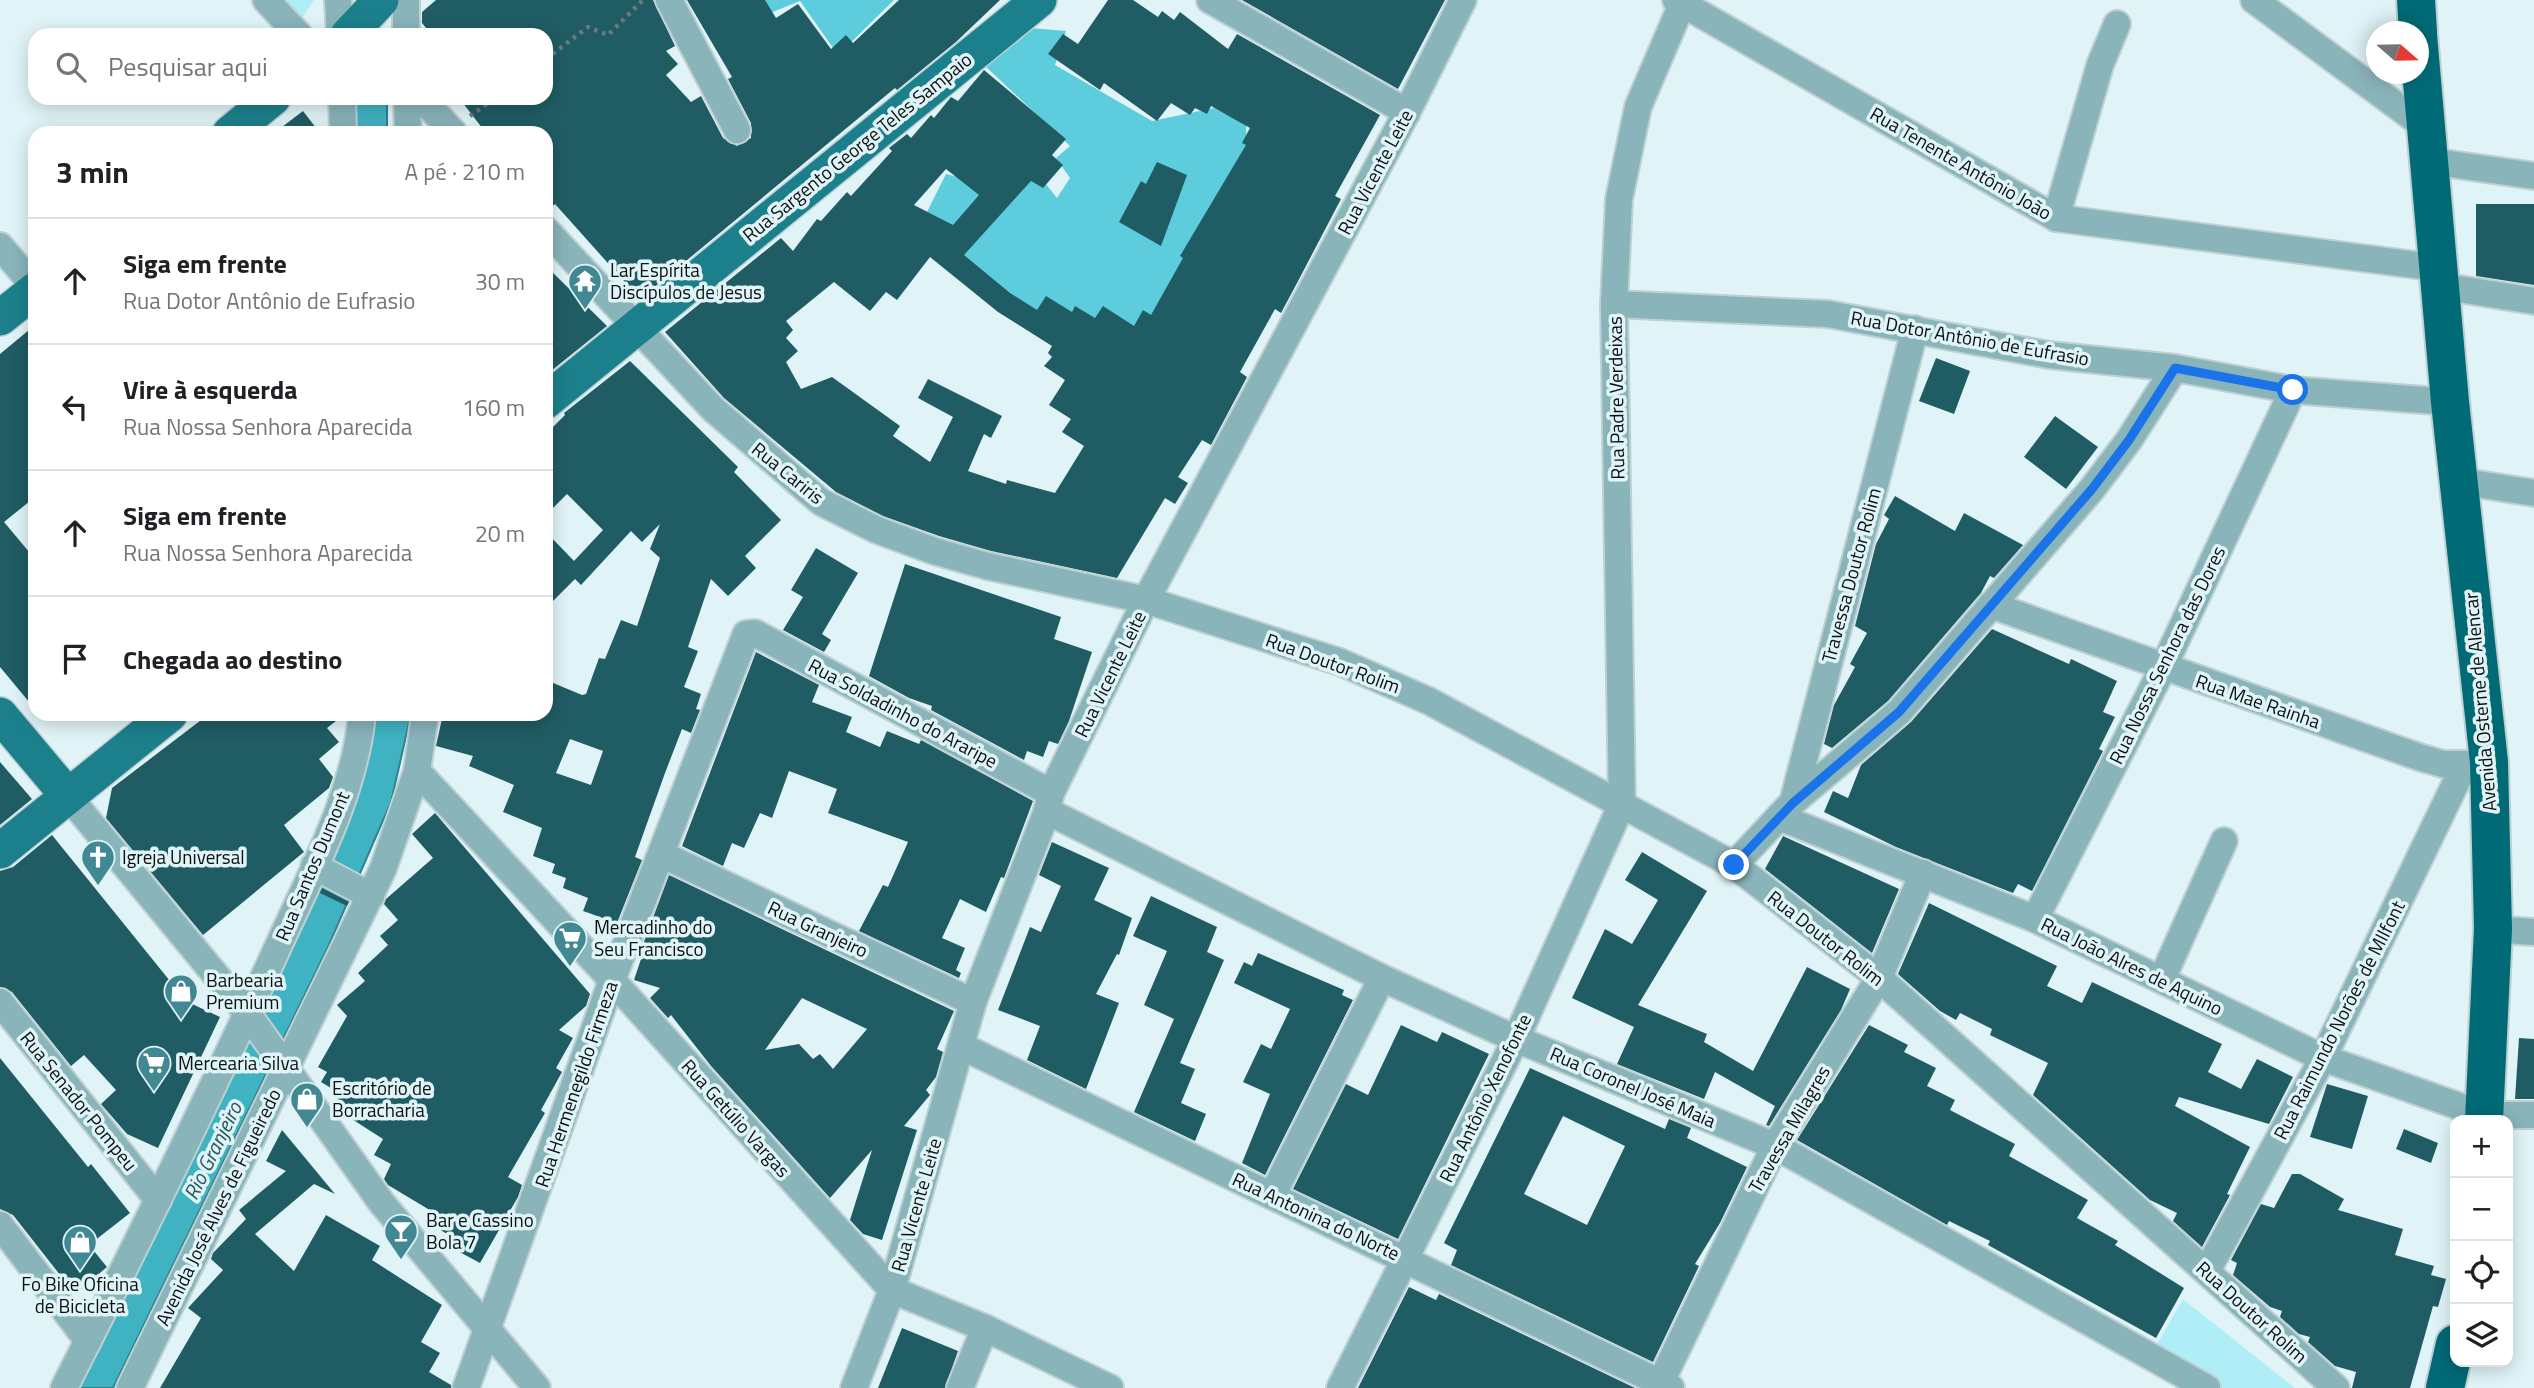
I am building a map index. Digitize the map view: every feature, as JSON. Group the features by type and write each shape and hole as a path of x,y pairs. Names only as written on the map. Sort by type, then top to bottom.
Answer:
{"highway":[{"name":"Avenida Osterne de Alencar","path":"2416,0 2417,21"},
{"name":"Avenida Osterne de Alencar","path":"2422,84 2458,481 2476,764 2493,929 2484,1115"},
{"path":"2445,1388 2450,1366"}],"main road":[{"path":"355,28 381,0"},
{"name":"Rua Sargento George Teles Sampaio","path":"553,395 1039,0"},
{"path":"239,126 264,105"},
{"path":"0,318 28,295"},
{"path":"0,715 68,796"},
{"path":"0,851 161,721"}],"street":[{"path":"266,0 292,28"},
{"path":"338,0 340,28"},
{"path":"406,0 406,28"},
{"path":"669,0 737,130"},
{"path":"1210,0 1407,112"},
{"name":"Rua Vicente Leite","path":"853,1388 892,1290 974,1002 1049,802 1146,600 1407,112 1463,0"},
{"path":"2254,0 2426,143 2534,176"},
{"name":"Rua Tenente Antônio João","path":"1679,2 2056,218 2440,277 2534,301"},
{"name":"Rua Padre Verdeixas","path":"1622,804 1615,304 1619,199 1638,107 1679,2"},
{"path":"2056,218 2100,65 2117,24"},
{"path":"342,105 343,126"},
{"path":"407,105 408,126"},
{"path":"428,105 447,126"},
{"name":"Rua Cariris","path":"553,237 713,409 821,502 877,530 947,555 1146,600"},
{"path":"0,246 28,280"},
{"name":"Rua Dotor Antônio de Eufrasio","path":"1615,304 1828,314 2049,355 2175,368 2293,390 2450,402"},
{"name":"Travessa Doutor Rolim","path":"1786,810 1915,329"},
{"path":"1734,865 1786,810 1899,712 2092,489 2129,440 2175,368"},
{"name":"Rua Nossa Senhora das Dores","path":"2035,919 2163,668 2293,390"},
{"path":"2458,481 2534,493"},
{"name":"Rua Doutor Rolim","path":"1146,600 1340,662 1385,680 1734,865 1879,978 2336,1388"},
{"name":"Rua Mae Rainha","path":"1991,605 2419,757 2476,764"},
{"name":"Rua Hermenegildo Firmeza","path":"466,1388 489,1332 612,980 663,855 743,638 750,631 755,633"},
{"name":"Rua Soldadinho do Araripe","path":"755,633 1049,802"},
{"name":"Rua Santos Dumont","path":"250,1017 318,868 351,773 361,721"},
{"name":"Avenida José Alves de Figueiredo","path":"130,1388 365,893 398,832 418,771 424,721"},
{"name":"Rua Raimundo Norões de MIlfont","path":"2207,1271 2323,1058 2476,764"},
{"name":"Rua Getúlio Vargas","path":"418,771 612,980 892,1290 985,1328 1110,1388"},
{"path":"68,796 250,1017 382,1202 537,1388"},
{"name":"Rua Coronel José Maia","path":"1049,802 1382,978 1516,1039 1775,1146 2160,1377 2207,1388"},
{"name":"Rua Antônio Xenofonte","path":"1340,1388 1516,1039 1622,804"},
{"name":"Rua João Alres de Aquino","path":"1786,810 1923,873 2035,919 2323,1058 2476,1115"},
{"path":"2162,979 2224,841"},
{"name":"Rua Granjeiro","path":"663,855 974,1002"},
{"path":"318,868 365,893"},
{"name":"Travessa Milagres","path":"1663,1386 1775,1146 1879,978 1923,873"},
{"path":"2493,929 2534,932"},
{"path":"1272,1196 1382,978"},
{"name":"Rua Senador Pompeu","path":"0,1002 158,1200"},
{"path":"64,1388 250,1017"},
{"name":"Rua Antonina do Norte","path":"961,1046 1404,1258 1663,1386"},
{"name":"Rua João Alres de Aquino","path":"2513,1116 2534,1115"},
{"path":"0,1225 88,1341"},
{"path":"960,1388 985,1328"}],"path":[{"path":"553,54 588,27 608,35 643,0"}],"shaded area":[{"path":"282,0 314,0 299,22"},
{"path":"753,0 894,0 838,55 800,1 765,15"},
{"path":"1031,28 1066,31 1055,65 1152,121 1214,108 1246,124 1248,181 1138,342 1014,304 921,224 946,174 983,184 1033,168 1057,198 1070,178 1056,158 1070,146 983,64"},
{"path":"2183,1299 2295,1388 2223,1388 2153,1351"}],"water":[{"path":"353,105 387,105 387,126 354,126"},
{"name":"Rio Granjeiro","path":"375,721 409,721 391,802 328,947 113,1388 76,1388 319,890 361,782"}],"building":[{"path":"436,0 653,0 675,46 666,51 678,64 666,75 691,102 701,96 723,138 737,146 751,138 751,123 728,79 732,77 687,0 765,0 776,18 798,4 831,49 846,35 853,43 899,0 1000,0 956,42 897,90 895,88 640,299 555,204 553,206 553,126 481,126 464,105 553,105 553,28 426,28 422,23 422,12"},
{"path":"1108,0 1133,0 1158,17 1162,11 1174,20 1180,12 1228,49 1237,34 1380,115 1335,196 1341,199 1281,313 1275,309 1240,372 1247,377 1211,445 1202,440 1178,477 1188,483 1175,504 1165,498 1117,578 991,551 939,536 883,516 836,492 724,398 665,332 781,238 793,251 817,219 821,221 847,192 851,196 892,151 889,148 907,134 911,138 931,115 934,118 951,97 958,101 984,70 1066,139 1052,155 1063,165 1043,188 1031,181 964,255 1010,293 1037,310 1046,296 1072,312 1075,306 1095,318 1103,306 1134,326 1143,310 1151,315 1183,258 1180,256 1246,145 1242,143 1250,128 1211,106 1207,114 1195,108 1190,115 1171,103 1157,121 1104,83 1100,90 1048,54 1063,34 1078,44","holes":["946,169 979,195 953,225 914,205","930,257 998,312 1052,346 1048,353 1052,357 1044,366 1065,380 1049,405 1071,419 1062,432 1084,446 1055,493 1007,480 1006,484 968,471 984,434 991,438 1002,416 928,379 918,398 953,417 930,462 893,436 900,426 832,377 801,389 786,362 798,351 786,338 793,330 786,321 834,282 870,311 886,292 897,300"]},
{"path":"1242,0 1445,0 1398,89"},
{"path":"303,111 315,126 283,126"},
{"path":"1157,162 1187,175 1161,246 1119,222 1141,181 1146,184"},
{"path":"2476,204 2534,204 2534,285 2476,276"},
{"path":"553,273 607,326 553,369"},
{"path":"28,331 28,503 4,522 28,551 28,701 0,667 0,354"},
{"path":"1936,358 1970,371 1954,414 1919,401"},
{"path":"630,361 738,467 734,472 781,520 745,556 756,568 728,596 711,579 688,647 698,651 684,687 701,694 696,709 700,710 691,733 682,729 635,857 642,860 617,923 583,911 588,898 563,888 566,878 552,873 555,864 533,856 542,828 503,812 514,785 469,766 473,756 436,746 441,721 553,721 553,683 582,695 586,694 599,658 605,659 621,620 637,626 660,558 650,549 660,524 642,542 631,531 581,585 575,579 553,601 553,539 574,561 603,530 567,494 553,508 553,427 564,413","holes":["570,739 603,751 591,785 556,773"]},
{"path":"2055,416 2098,447 2066,489 2024,457"},
{"path":"1895,496 1955,531 1964,513 2023,545 1994,578 1990,576 1981,593 1888,701 1832,748 1824,744 1834,705 1855,667 1850,664 1867,633 1855,626 1876,544 1889,519 1884,515"},
{"path":"816,548 858,573 822,634 831,640 824,652 783,630 803,597 791,590"},
{"path":"905,564 1061,617 1054,639 1092,652 1069,721 1058,744 1049,741 1043,757 1027,751 1024,760 931,710 932,706 909,698 869,676"},
{"path":"1992,629 2069,664 2071,659 2117,681 2103,712 2115,717 2099,749 2103,751 2032,891 2018,884 2013,893 1896,847 1824,812 1833,791 1848,798 1861,765 1911,722"},
{"path":"756,652 819,685 812,702 852,717 846,732 880,747 887,731 919,744 921,740 1033,801 1004,878 1001,877 986,912 960,899 942,938 965,948 956,970 961,973 959,978 859,931 883,885 888,887 908,842 828,813 837,789 789,771 772,818 760,813 744,848 732,843 723,866 682,846"},
{"path":"200,721 336,721 327,728 339,742 319,759 333,777 329,788 284,825 304,852 203,935 106,818 112,788"},
{"path":"0,762 32,799 0,825"},
{"path":"435,813 590,994 586,1006 559,1030 573,1038 556,1068 562,1072 541,1110 545,1113 508,1177 522,1185 518,1197 480,1263 454,1249 459,1241 437,1228 443,1218 388,1185 384,1179 391,1164 374,1155 383,1139 333,1107 341,1094 321,1082 327,1072 318,1067 347,1016 337,1005 365,981 358,973 388,945 380,936 398,920 384,904 386,899 433,858 412,834"},
{"path":"52,835 170,981 178,985 173,995 220,1017 158,1148 127,1134 101,1104 116,1090 84,1055 71,1066 12,992 0,987 0,871 13,867"},
{"path":"1783,836 1899,889 1872,953 1765,869"},
{"path":"1052,842 1109,868 1094,900 1132,918 1119,955 1117,954 1096,994 1119,1003 1086,1089 1027,1060 1040,1026 998,1010 1030,927 1041,932 1061,886 1039,875"},
{"path":"1642,852 1707,891 1638,1005 1707,1034 1704,1042 1753,1071 1807,967 1850,989 1841,1010 1769,1126 1766,1125 1775,1106 1715,1072 1704,1099 1617,1064 1634,1027 1572,998 1605,929 1632,944 1658,900 1625,880"},
{"path":"669,875 954,1011 937,1049 943,1052 936,1077 926,1090 930,1095 904,1126 917,1130 882,1240 863,1234 850,1220 872,1150 830,1198 711,1066 671,1015 668,1018 650,998 660,988 634,980 642,956 639,955","holes":["802,998 867,1029 833,1069 820,1054 813,1059 799,1044 765,1050"]},
{"path":"322,888 349,902 347,906 320,893"},
{"path":"1151,896 1217,927 1207,952 1224,960 1180,1063 1195,1069 1181,1103 1206,1114 1195,1141 1134,1112 1174,1019 1144,1005 1167,951 1133,936"},
{"path":"1929,903 2057,966 2047,986 2082,1003 2092,982 2222,1044 2208,1072 2241,1089 2257,1059 2293,1077 2269,1124 2179,1097 2175,1106 2250,1147 2227,1194 2230,1195 2202,1247 2173,1221 2177,1213 2150,1200 2033,1095 2048,1063 1990,1035 1992,1029 1960,1013 1956,1020 1940,1011 1898,974"},
{"path":"1258,953 1344,990 1342,995 1353,1000 1265,1175 1242,1163 1270,1094 1243,1082 1261,1044 1271,1049 1290,1009 1234,983 1244,962 1252,966"},
{"path":"1401,1025 1437,1042 1442,1032 1489,1054 1398,1239 1293,1189 1346,1084 1368,1095"},
{"path":"1869,1025 1908,1045 1904,1052 1936,1068 1927,1086 1955,1100 1950,1110 2015,1144 2009,1156 2088,1200 2077,1218 2118,1241 2115,1245 2184,1288 2156,1338 1988,1245 1990,1241 1949,1221 1947,1225 1797,1140"},
{"path":"2519,1038 2534,1039 2534,1099 2515,1099"},
{"path":"0,1058 88,1167 91,1164 130,1213 89,1245 107,1267 75,1294 13,1215 0,1209"},
{"path":"1530,1068 1665,1129 1669,1119 1691,1128 1687,1138 1747,1167 1720,1223 1695,1264 1699,1266 1653,1362 1451,1265 1457,1250 1444,1243","holes":["1563,1116 1625,1146 1587,1225 1524,1194"]},
{"path":"2327,1084 2368,1096 2352,1149 2310,1137"},
{"path":"2404,1129 2438,1143 2431,1163 2396,1149"},
{"path":"282,1130 335,1194 314,1184 255,1234 294,1271 326,1215 380,1246 372,1260 442,1305 421,1342 440,1353 429,1372 451,1385 451,1388 160,1388 201,1318 188,1308 223,1270 211,1259 213,1253 246,1219 239,1210 286,1171 266,1161"},
{"path":"2292,1174 2300,1174 2344,1199 2338,1210 2403,1229 2395,1255 2434,1266 2431,1275 2446,1279 2438,1307 2433,1306 2410,1388 2352,1388 2356,1372 2335,1366 2308,1342 2310,1337 2299,1334 2280,1317 2282,1311 2270,1307 2233,1275 2237,1263 2231,1260 2261,1204 2274,1208"},
{"path":"1409,1287 1436,1300 1439,1294 1635,1388 1358,1388"},
{"path":"902,1328 958,1351 945,1388 878,1388"}],"place":[{"name":"Lar Espírita Discípulos de Jesus","path":"585,311"},
{"name":"Igreja Universal","path":"98,887"},
{"name":"Mercadinho do Seu Francisco","path":"570,968"},
{"name":"Barbearia Premium","path":"181,1021"},
{"name":"Mercearia Silva","path":"154,1093"},
{"name":"Escritório de Borracharia","path":"307,1129"},
{"name":"Bar e Cassino Bola 7","path":"401,1261"},
{"name":"Fo Bike Oficina de Bicicleta","path":"80,1272"}],"route":[{"path":"1734,865 1793,803 1899,712 2092,489 2129,440 2175,368 2293,390"}]}
